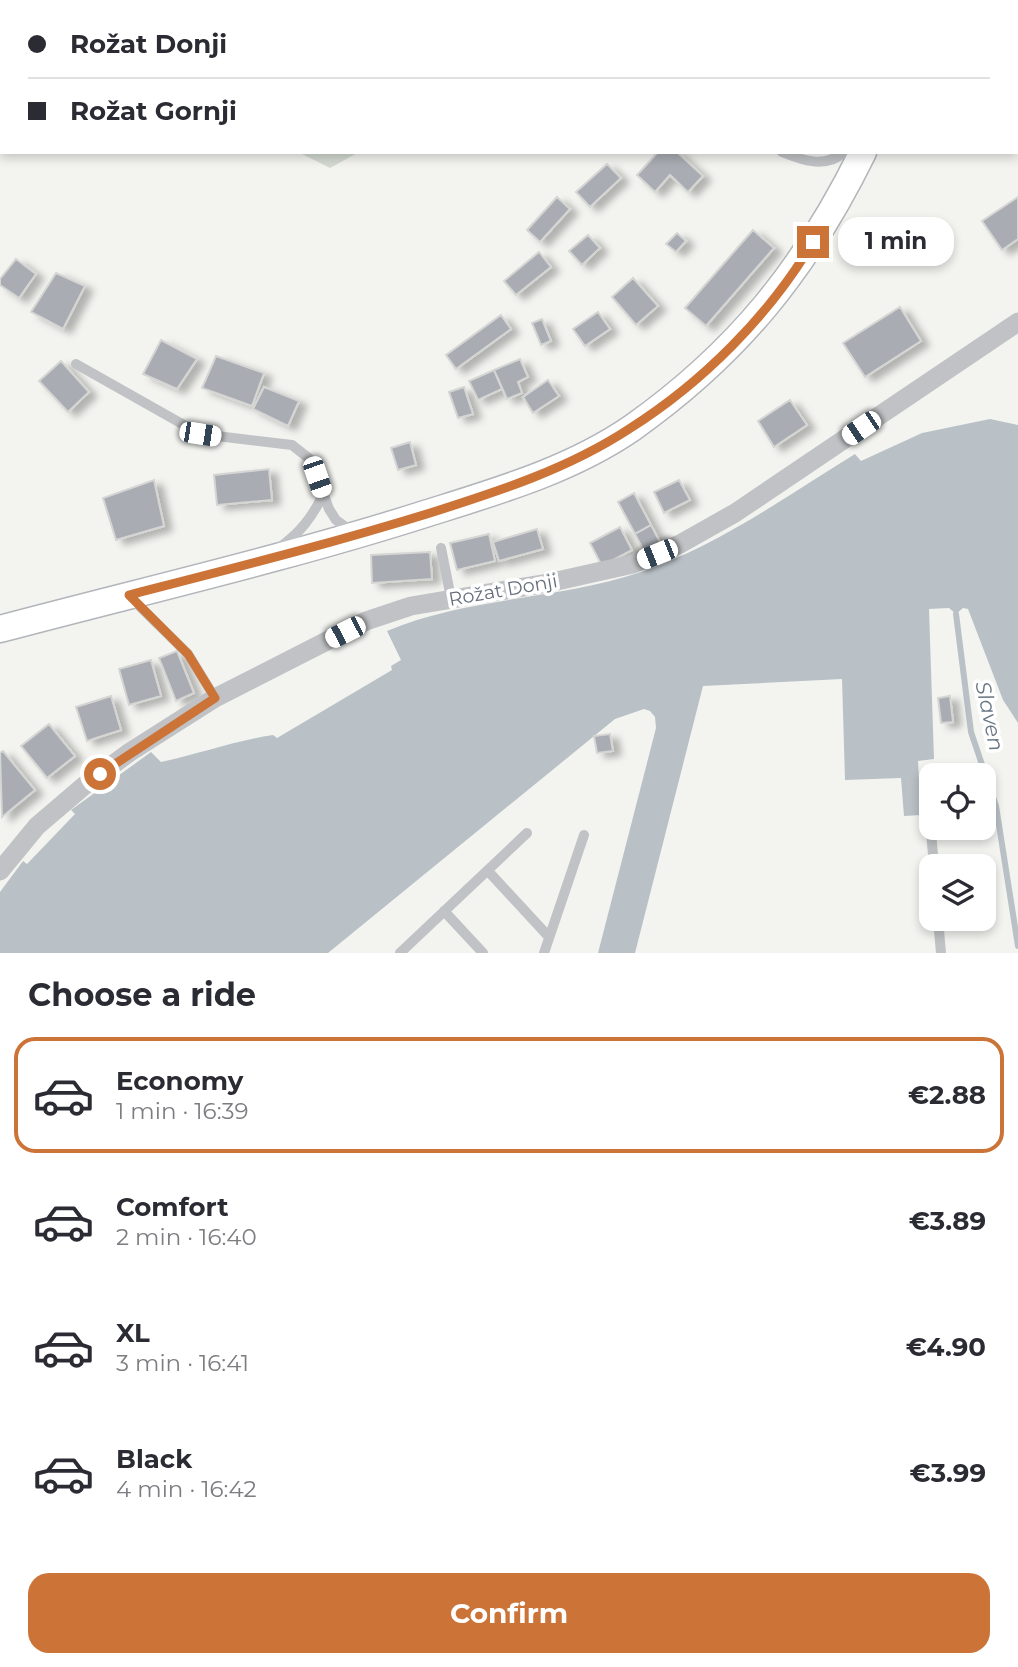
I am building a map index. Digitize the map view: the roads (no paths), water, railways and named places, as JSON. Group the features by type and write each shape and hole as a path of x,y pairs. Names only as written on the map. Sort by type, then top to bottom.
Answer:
{"main road":[{"path":"0,629 356,535 552,471 631,429 727,350 770,304 801,262 862,154"}],"street":[{"name":"Rožat Donji","path":"0,871 37,826 85,785 130,752 215,698 366,621 411,606 548,583 633,564 680,544 735,513 1018,322"}],"lane":[{"path":"789,154 819,163 838,158 842,154"},
{"path":"76,364 200,434 292,445 311,460 323,495 337,520 356,535"},
{"path":"256,562 295,536 313,515 323,495"},
{"path":"441,548 451,598"},
{"path":"129,595 188,654 215,698"},
{"path":"400,953 527,833"},
{"path":"544,953 584,835"},
{"path":"488,871 549,937"},
{"path":"444,911 483,953"},
{"path":"939,931 941,953"}],"waterway":[{"name":"Slaven","path":"956,614 971,732 996,806 1018,946"}]}
